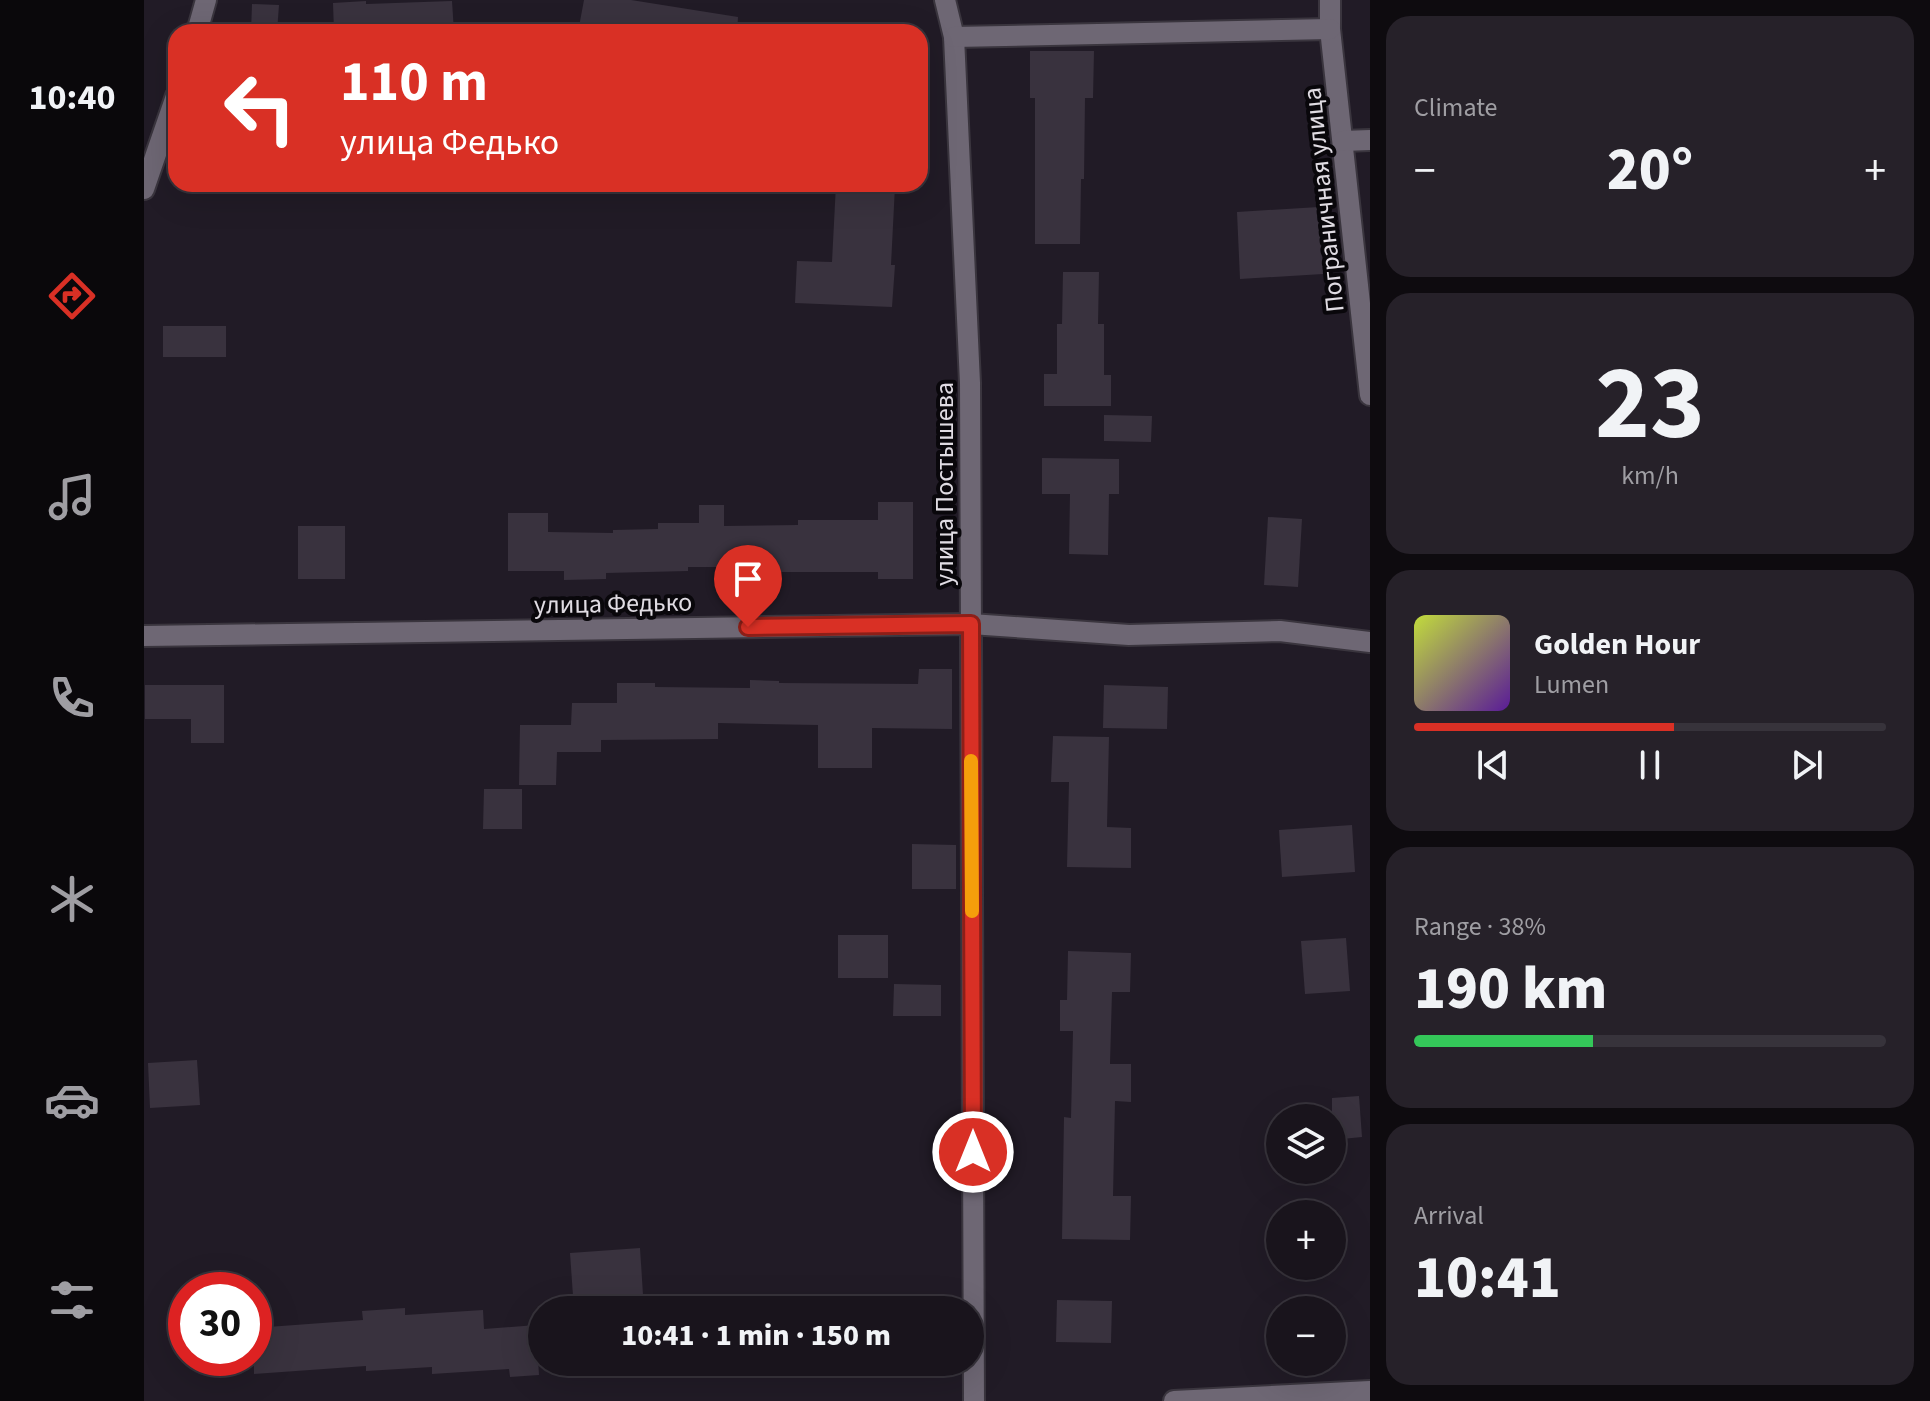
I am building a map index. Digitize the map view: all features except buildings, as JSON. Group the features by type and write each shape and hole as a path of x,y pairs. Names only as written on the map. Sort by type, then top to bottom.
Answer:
{"street":[{"path":"199,24 206,0"},
{"name":"улица Постышева","path":"945,0 954,37 970,383 974,1401"},
{"name":"Пограничная улица","path":"1330,0 1330,29 1370,395"},
{"path":"954,37 1330,29"},
{"path":"144,189 168,119"},
{"path":"1343,141 1370,140"},
{"name":"улица Федько","path":"144,636 971,624 1129,635 1280,631 1370,642"},
{"path":"1174,1401 1370,1391"}],"slow traffic":[{"path":"971,761 972,911"}],"route":[{"path":"748,627 971,624 973,1152"}]}
